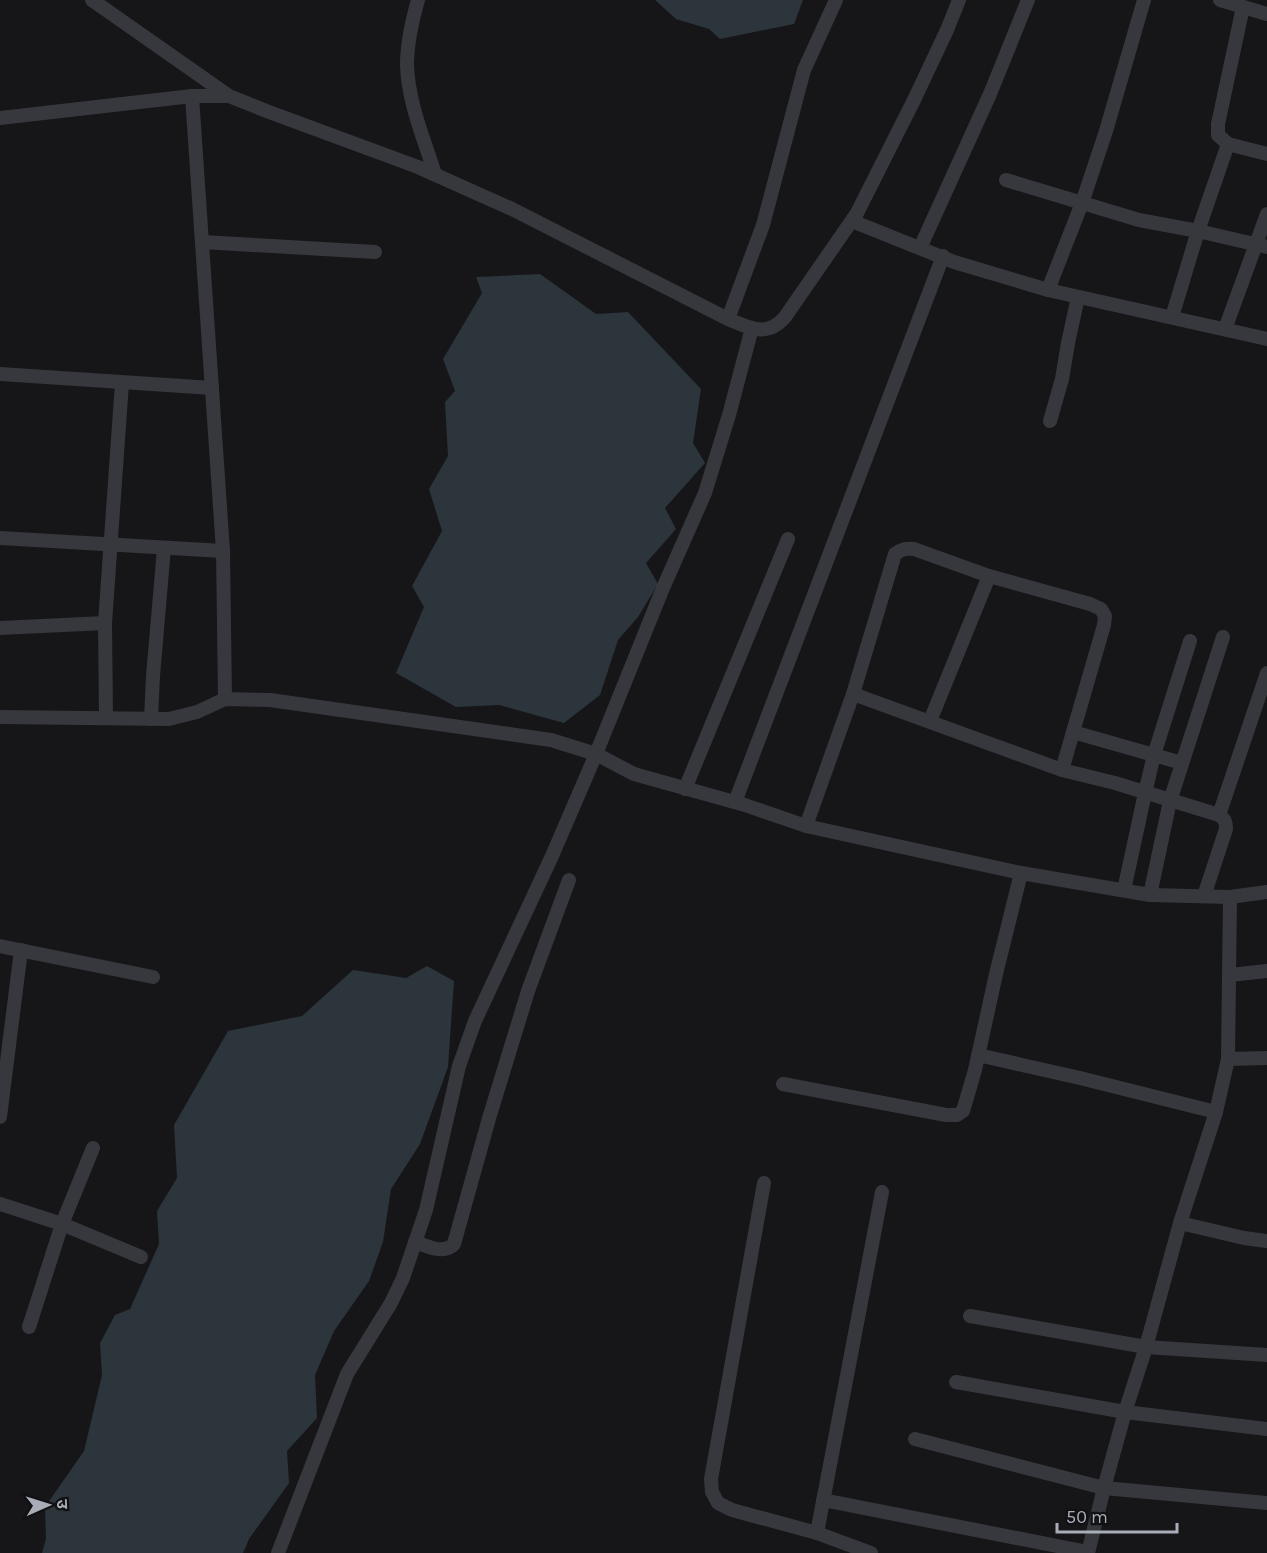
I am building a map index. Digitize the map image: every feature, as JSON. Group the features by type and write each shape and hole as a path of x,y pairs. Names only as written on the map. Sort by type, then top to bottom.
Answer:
{"street":[{"path":"92,0 229,96 418,166 512,209 728,319 765,330 777,326 852,221 914,100 959,0"},
{"path":"418,0 413,17 407,66 414,106 435,174"},
{"path":"728,319 763,225 804,70 836,0"},
{"path":"920,248 990,94 1028,0"},
{"path":"1048,290 1082,203 1106,131 1144,0"},
{"path":"1220,0 1267,14"},
{"path":"1243,7 1218,124 1218,135 1228,144 1267,154"},
{"path":"0,118 192,96 229,96"},
{"path":"192,96 223,551 225,699"},
{"path":"1172,317 1228,144"},
{"path":"1006,180 1139,220 1262,246"},
{"path":"1225,329 1262,246 1267,214"},
{"path":"852,221 955,262 1048,290 1267,339"},
{"path":"202,242 375,252"},
{"path":"740,803 955,262"},
{"path":"1050,421 1062,379 1078,297"},
{"path":"278,1553 347,1374 391,1303 403,1278 426,1210 459,1066 475,1021 552,856 663,588 705,493 752,328"},
{"path":"0,374 212,388"},
{"path":"106,718 105,623 122,383"},
{"path":"0,538 223,551"},
{"path":"685,789 788,539"},
{"path":"151,718 164,548"},
{"path":"806,826 853,694 895,554 907,548 989,576 1101,609 1105,616 1104,625 1062,770"},
{"path":"930,721 989,576"},
{"path":"0,628 105,623"},
{"path":"1150,895 1170,801 1223,637"},
{"path":"1124,890 1154,755 1190,641"},
{"path":"1220,815 1267,673"},
{"path":"823,1500 1088,1553 1125,1412 1146,1347 1180,1223 1216,1112 1228,1059 1230,975 1217,897 1226,823 1220,815 1115,783 1062,770 853,694"},
{"path":"0,717 170,719 197,712 225,699 270,700 551,740 596,754 633,774 740,803 806,826 1022,873 1150,895 1217,897 1267,892"},
{"path":"1073,732 1182,763"},
{"path":"783,1084 946,1115 957,1115 963,1111 1022,873"},
{"path":"415,1242 441,1250 450,1248 454,1244 490,1115 528,992 569,879"},
{"path":"0,946 153,977"},
{"path":"0,1117 21,950"},
{"path":"1230,975 1267,971"},
{"path":"978,1055 1216,1112"},
{"path":"1228,1059 1267,1058"},
{"path":"28,1327 62,1224 93,1148"},
{"path":"764,1183 711,1479 712,1492 718,1503 732,1510 817,1533 871,1553"},
{"path":"817,1533 882,1192"},
{"path":"0,1204 62,1224 141,1257"},
{"path":"1180,1223 1267,1241"},
{"path":"970,1316 1146,1347 1267,1355"},
{"path":"956,1382 1125,1412 1267,1429"},
{"path":"915,1439 1104,1488 1267,1503"}],"shaded area":[{"path":"655,0 803,0 794,24 720,39 709,29 676,19"},
{"path":"540,274 596,314 628,312 701,389 693,443 705,463 665,508 676,529 646,563 658,584 638,617 618,640 600,695 564,723 499,705 456,707 396,673 424,607 412,586 442,531 429,489 448,456 445,402 455,391 443,359 482,293 476,277"},
{"path":"427,966 454,981 448,1067 420,1144 391,1189 383,1242 369,1281 334,1331 315,1375 317,1418 287,1451 289,1483 249,1539 243,1553 42,1553 46,1539 45,1507 84,1451 102,1375 100,1343 115,1315 130,1309 159,1244 157,1211 177,1178 174,1125 228,1031 302,1016 353,970 406,978"}]}
